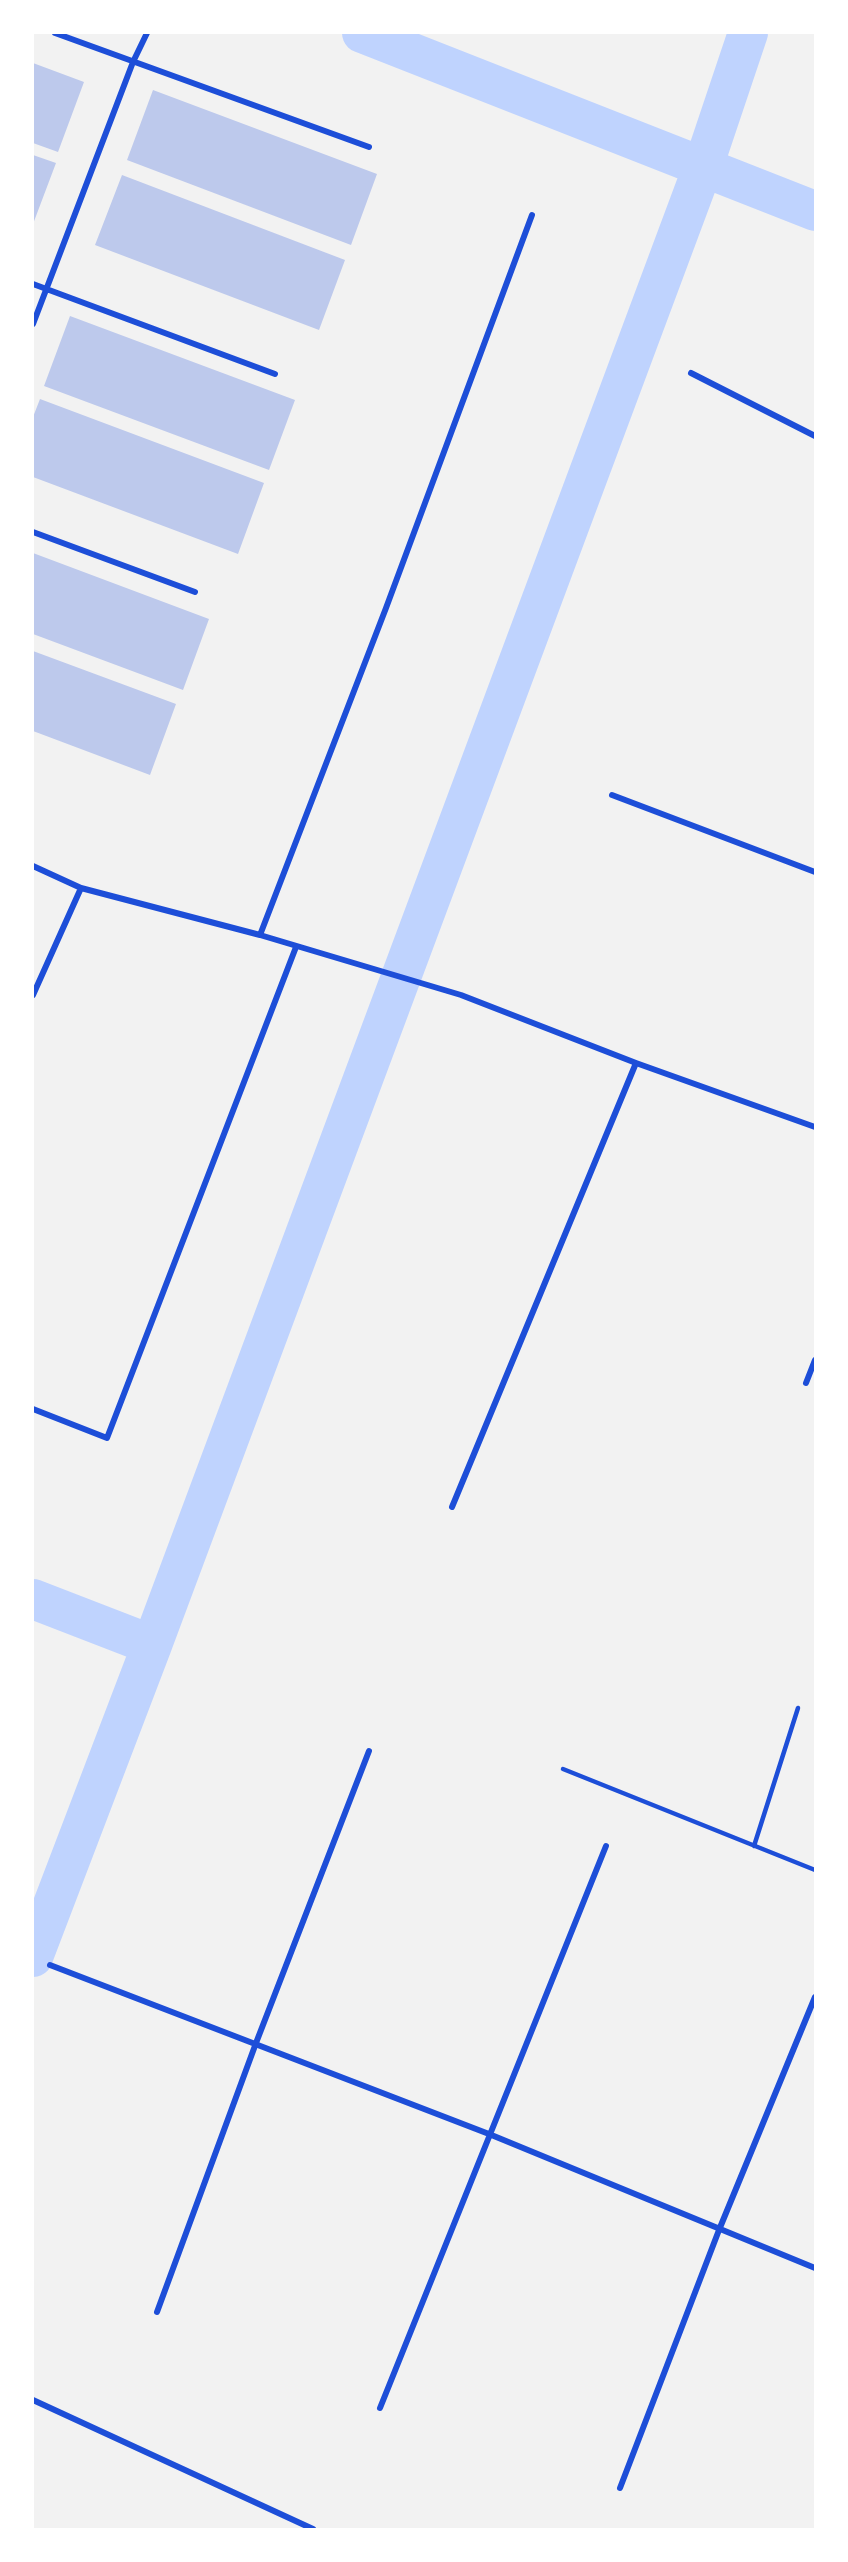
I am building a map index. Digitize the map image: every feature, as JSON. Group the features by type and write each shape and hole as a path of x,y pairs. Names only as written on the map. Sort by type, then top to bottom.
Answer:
{"street":[{"path":"55,33 369,147"},
{"path":"33,324 133,62 147,33"},
{"path":"260,935 386,608 532,215"},
{"path":"33,284 275,374"},
{"path":"691,373 815,436"},
{"path":"33,532 195,592"},
{"path":"612,795 815,872"},
{"path":"33,866 81,888 260,935 461,996 636,1063 815,1127"},
{"path":"33,995 81,888"},
{"path":"33,1409 107,1438 296,947"},
{"path":"452,1507 636,1063"},
{"path":"806,1383 815,1360"},
{"path":"157,2312 256,2043 369,1751"},
{"path":"380,2408 606,1846"},
{"path":"50,1965 489,2134 815,2268"},
{"path":"620,2488 719,2230 815,1997"},
{"path":"33,2400 314,2529"}],"lane":[{"path":"754,1846 798,1708"},
{"path":"563,1769 815,1870"}],"building":[{"path":"33,63 84,82 58,152 33,143"},
{"path":"153,90 377,174 351,245 127,160"},
{"path":"33,155 56,163 33,224"},
{"path":"122,175 345,260 319,330 95,245"},
{"path":"70,316 295,400 269,470 44,386"},
{"path":"40,399 264,483 238,554 33,477 33,417"},
{"path":"33,553 209,619 183,690 33,634"},
{"path":"33,651 176,704 150,775 33,731"}],"waterway":[{"path":"362,33 815,211"},
{"path":"33,1599 152,1645 703,167 748,33"},
{"path":"33,1957 152,1645"}]}
